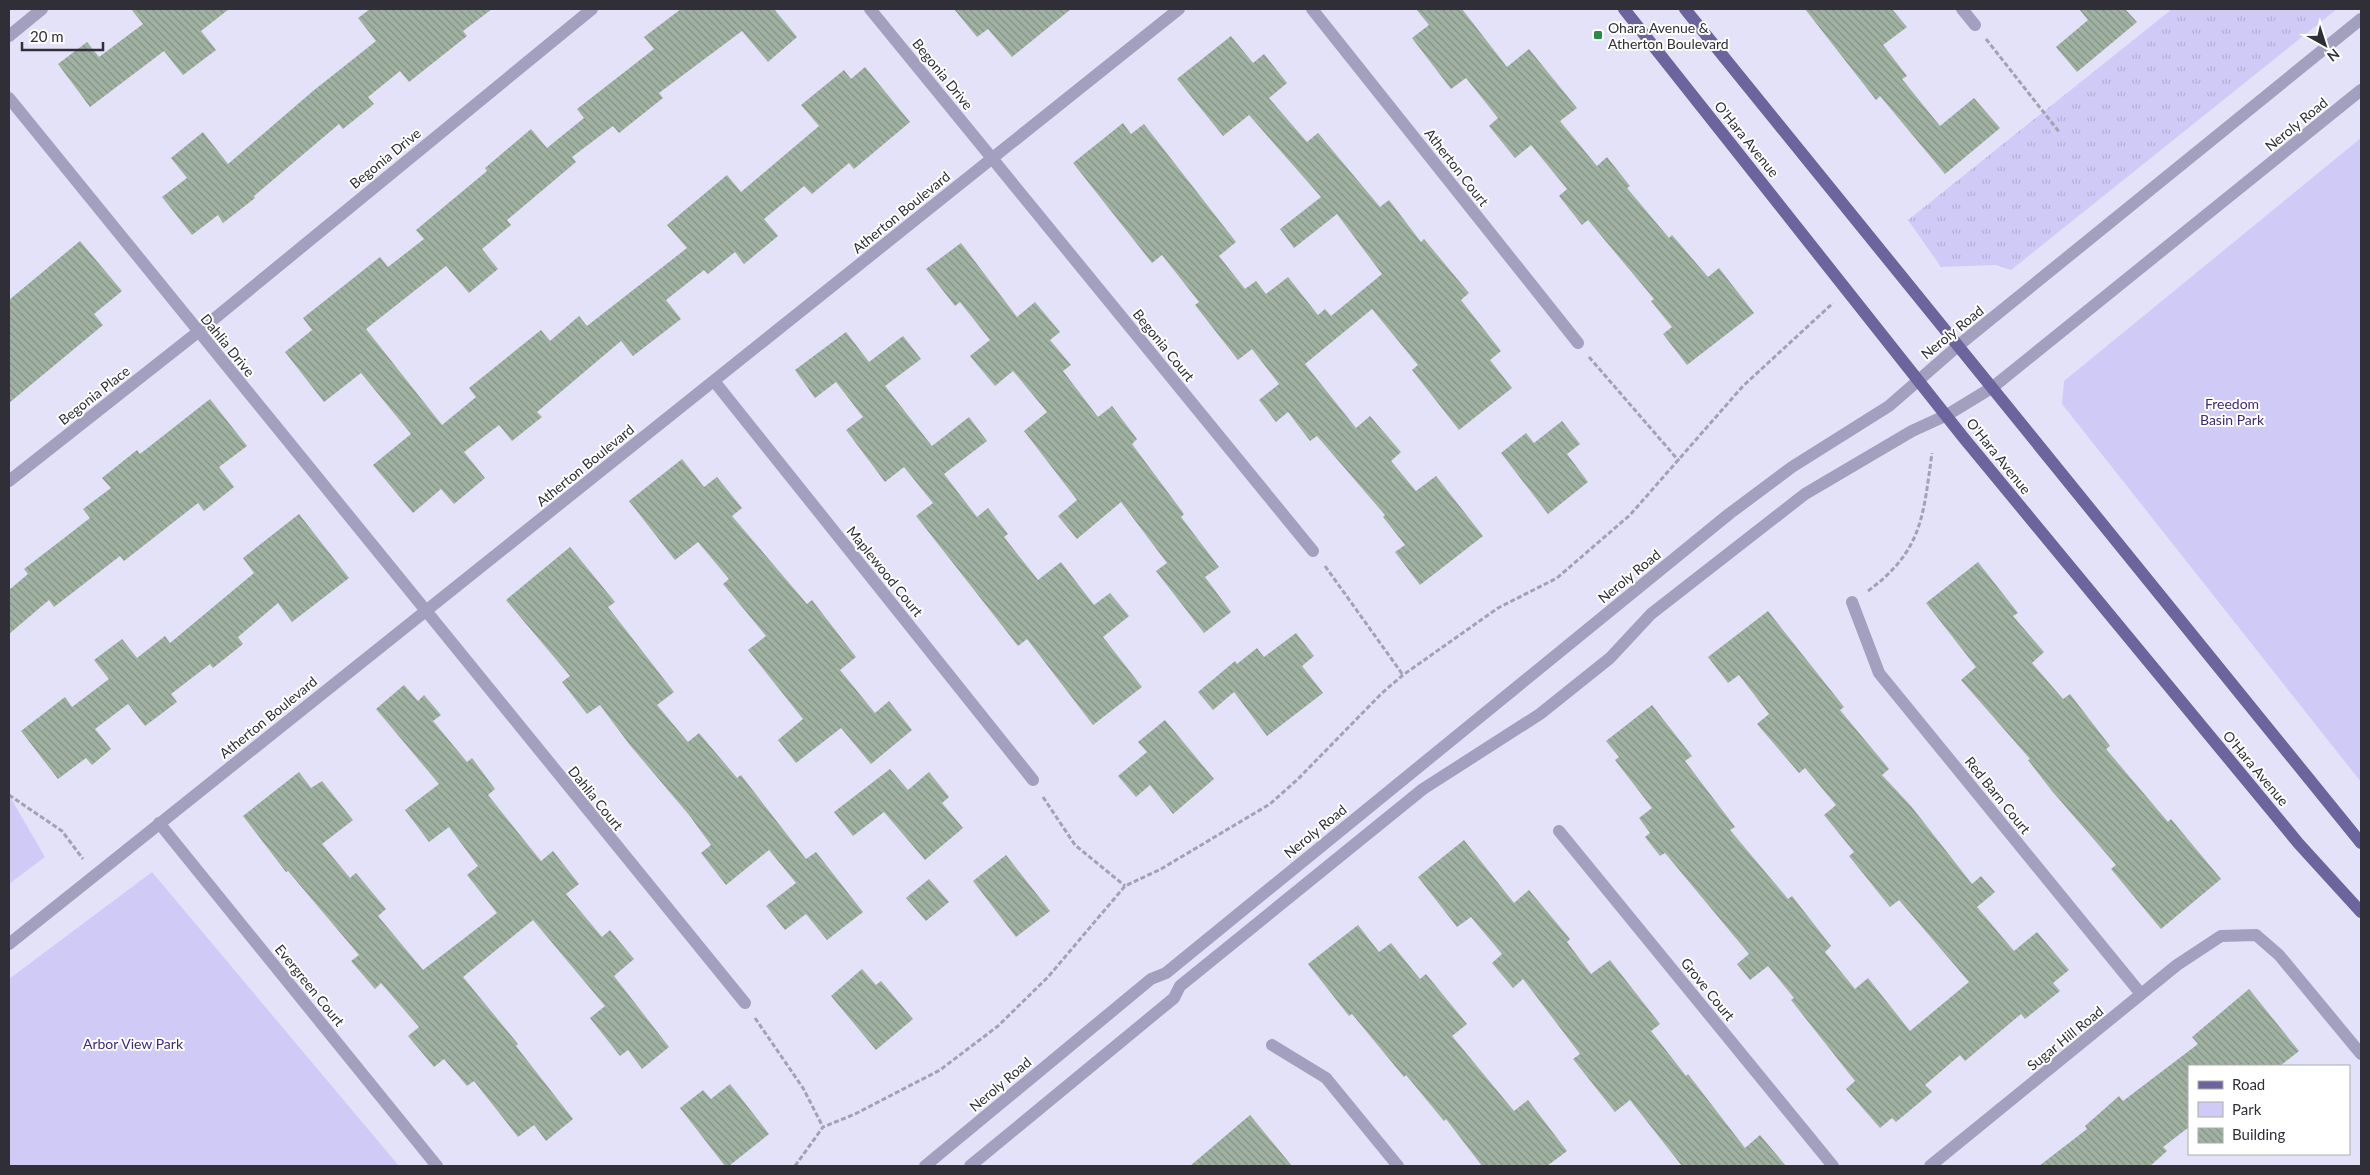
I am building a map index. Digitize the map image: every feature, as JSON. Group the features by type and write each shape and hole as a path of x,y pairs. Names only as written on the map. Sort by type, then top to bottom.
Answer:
{"main road":[{"name":"O'Hara Avenue","path":"1624,9 1918,380 2299,844 2361,912"},
{"path":"1685,9 2361,843"}],"street":[{"path":"9,36 42,9"},
{"name":"Begonia Drive","path":"198,332 592,9"},
{"name":"Begonia Drive","path":"870,9 992,159"},
{"name":"Atherton Boulevard","path":"9,944 1179,9"},
{"name":"Atherton Court","path":"1312,9 1578,343"},
{"path":"1962,9 1975,25"},
{"name":"Neroly Road","path":"925,1166 1151,979 1166,973 1729,514 1792,467 1889,406 1959,345 2361,19"},
{"name":"Neroly Road","path":"970,1166 1174,998 1180,986 1423,790 1540,714 1610,658 1650,614 1730,550 1805,494 1912,431 1947,415 1993,387 2361,90"},
{"name":"Dahlia Drive","path":"9,98 424,612"},
{"name":"Begonia Court","path":"992,159 1313,551"},
{"name":"Begonia Place","path":"9,481 198,332"},
{"name":"Maplewood Court","path":"714,381 1034,780"},
{"name":"Red Barn Court","path":"1852,602 1879,673 2142,994"},
{"name":"Dahlia Court","path":"424,612 745,1003"},
{"name":"Evergreen Court","path":"159,823 437,1166"},
{"name":"Grove Court","path":"1559,831 1833,1166"},
{"name":"Sugar Hill Road","path":"1930,1166 2177,965 2221,936 2256,935 2279,954 2361,1054"},
{"path":"1272,1045 1326,1078 1398,1166"}],"path":[{"path":"1975,25 2060,133"},
{"path":"795,1166 823,1127 940,1070 998,1026 1048,977 1124,886 1161,868 1270,804 1297,780 1382,693 1403,675 1498,608 1557,578 1630,515 1743,386 1818,314 1849,291"},
{"path":"1578,343 1679,461"},
{"path":"1852,602 1888,576 1914,543 1922,516 1932,453"},
{"path":"1313,551 1347,594 1403,675"},
{"path":"1034,780 1060,826 1074,845 1124,886"},
{"path":"9,795 62,831 95,875"},
{"path":"745,1003 803,1088 823,1127"}],"green space":[{"path":"2172,9 2337,9 2011,270 1996,265 1941,267 1908,220"},
{"name":"Freedom Basin Park","path":"2361,138 2361,782 2062,404 2064,381"},
{"path":"9,795 45,857 9,884"},
{"name":"Arbor View Park","path":"152,872 399,1166 9,1166 9,979"}],"building":[{"path":"131,9 229,9 201,31 216,50 183,75 164,51 90,107 58,64 87,42 99,57 143,24"},
{"path":"370,9 492,9 463,31 467,36 409,82 400,71 368,97 374,104 343,129 339,124 254,196 255,198 223,223 218,215 192,235 162,197 187,178 171,158 203,132 228,164 313,91 376,41 358,18"},
{"path":"681,9 774,9 797,37 768,62 742,31 659,93 663,98 619,133 613,126 572,157 576,162 507,220 511,225 482,249 498,269 469,293 446,266 366,329 442,425 476,397 469,388 541,330 550,341 579,316 587,326 687,248 667,225 727,175 741,192 819,126 801,105 844,70 851,79 865,67 910,122 854,169 849,163 812,194 804,186 764,219 778,236 744,264 735,252 708,274 704,270 666,300 681,319 633,356 621,341 537,412 542,417 512,441 499,425 464,452 485,478 454,504 441,489 413,513 373,465 411,434 361,373 324,402 285,352 312,330 303,318 380,257 388,267 424,239 416,230 487,171 485,168 531,129 547,148 584,118 577,109 654,49 644,37"},
{"path":"954,9 1071,9 1012,57 988,29 977,37"},
{"path":"1416,9 1462,9 1507,67 1529,49 1577,108 1560,121 1597,166 1607,157 1630,186 1627,188 1669,238 1672,235 1708,277 1719,268 1754,313 1687,365 1663,334 1672,327 1651,301 1654,299 1588,220 1582,225 1559,196 1567,189 1531,145 1515,158 1489,126 1498,118 1466,78 1451,89 1412,38 1429,25"},
{"path":"1805,9 1892,9 1907,27 1883,45 1907,76 1902,79 1940,126 1974,98 2000,128 1945,174 1880,96 1876,100"},
{"path":"2079,9 2125,9 2137,22 2077,72 2056,47 2088,20"},
{"path":"1231,36 1253,63 1264,54 1287,83 1269,98 1307,142 1318,133 1380,207 1389,200 1421,242 1424,239 1469,293 1461,300 1501,351 1490,360 1512,388 1459,430 1412,370 1418,365 1372,309 1305,364 1356,428 1370,416 1401,452 1391,461 1416,491 1436,476 1483,536 1420,585 1395,552 1405,545 1383,517 1385,515 1317,436 1310,441 1288,412 1276,422 1259,400 1279,384 1252,349 1238,360 1195,305 1199,302 1162,255 1152,263 1073,163 1123,123 1131,134 1144,124 1236,242 1219,256 1245,289 1256,281 1266,294 1288,277 1318,315 1325,309 1331,316 1382,274 1337,214 1294,248 1280,229 1321,197 1249,115 1223,136 1177,79"},
{"path":"80,241 122,291 94,314 103,325 9,403 9,300"},
{"path":"961,243 1017,317 1035,302 1060,332 1050,340 1071,365 1063,371 1098,417 1112,406 1137,439 1132,444 1184,514 1181,517 1219,567 1205,577 1231,612 1204,633 1156,571 1167,563 1121,502 1077,539 1058,516 1077,500 1024,431 1047,412 1013,371 995,386 970,356 990,340 960,302 955,306 926,269"},
{"path":"846,332 869,362 903,336 921,359 885,386 932,446 969,417 987,441 944,474 977,517 988,508 1008,534 1004,537 1038,580 1061,562 1094,605 1110,593 1129,616 1103,637 1142,687 1093,725 1027,639 1018,646 916,516 933,503 904,467 885,482 846,430 863,417 836,382 815,398 795,370"},
{"path":"210,399 247,446 219,467 234,487 204,511 198,503 124,561 120,556 54,607 49,600 9,634 9,590 28,574 24,569 90,518 83,509 111,488 102,478 137,450 140,454"},
{"path":"1562,421 1580,444 1567,454 1588,482 1548,514 1501,453 1526,433 1534,443"},
{"path":"682,459 704,487 717,477 742,508 732,516 807,604 812,600 856,657 840,670 875,713 889,701 912,730 871,764 841,728 796,763 778,740 803,719 748,650 766,636 723,584 729,579 698,542 675,560 629,501"},
{"path":"299,514 349,578 292,622 278,603 238,637 243,644 213,668 210,664 171,694 177,702 145,726 128,704 95,729 111,749 92,765 86,758 58,779 21,731 65,697 72,707 109,679 94,660 122,639 137,658 165,636 170,643 254,573 243,558"},
{"path":"570,547 615,602 608,607 674,692 657,705 688,742 699,733 737,778 741,775 806,859 816,852 863,912 827,940 806,914 785,930 766,906 796,883 769,850 726,885 701,853 711,845 689,815 629,744 600,705 587,714 562,682 570,676 506,600"},
{"path":"1978,562 2018,613 2013,616 2044,652 2032,663 2063,699 2070,694 2110,746 2106,749 2168,822 2171,819 2221,879 2161,929 2111,869 2116,865 2052,791 2028,760 2030,759 1961,680 1976,667 1926,603"},
{"path":"1768,611 1844,707 1840,710 1889,769 1882,775 1911,806 1972,884 1981,876 1995,892 1977,907 2014,951 2037,932 2069,970 2053,983 2060,991 2025,1019 2021,1014 1965,1061 1960,1055 1925,1085 1932,1092 1896,1122 1892,1118 1880,1128 1846,1089 1855,1081 1791,1000 1794,998 1768,966 1750,980 1737,964 1749,954 1665,853 1660,856 1645,837 1650,833 1639,818 1652,808 1615,760 1619,757 1606,741 1652,705 1692,756 1685,761 1735,827 1730,830 1788,899 1792,896 1831,946 1825,952 1855,989 1868,978 1910,1031 1969,982 1899,900 1890,907 1849,856 1854,852 1824,815 1836,805 1805,768 1799,773 1757,724 1769,714 1739,675 1728,683 1708,657"},
{"path":"1296,633 1314,656 1302,666 1323,693 1267,736 1234,692 1213,710 1198,692 1235,661 1237,664 1257,648 1264,657"},
{"path":"404,685 418,701 424,695 441,715 433,721 467,762 472,758 495,789 488,795 541,861 553,851 579,884 566,894 602,937 610,930 634,959 614,976 669,1047 642,1069 628,1050 620,1056 590,1018 605,1006 533,920 463,977 518,1044 516,1046 573,1119 546,1141 534,1125 518,1137 474,1081 467,1086 444,1059 434,1067 408,1036 419,1027 381,983 375,989 351,961 359,955 288,871 286,872 243,816 299,772 311,788 322,781 353,820 322,844 350,878 356,873 386,909 378,916 423,970 497,913 467,875 478,866 449,827 429,842 405,810 439,784 376,709"},
{"path":"1165,720 1214,779 1173,814 1150,785 1136,797 1118,776 1147,752 1138,742"},
{"path":"890,769 908,790 929,772 949,797 942,803 963,828 925,860 884,812 853,836 834,812"},
{"path":"1464,840 1514,903 1529,890 1570,939 1567,942 1591,974 1610,960 1660,1024 1651,1031 1686,1076 1688,1074 1745,1148 1760,1135 1786,1166 1682,1166 1630,1100 1615,1112 1573,1059 1580,1054 1523,979 1513,988 1492,963 1502,954 1471,917 1457,927 1418,877"},
{"path":"1006,855 1050,911 1016,937 973,881"},
{"path":"929,879 949,902 926,921 906,898"},
{"path":"1358,925 1379,952 1391,943 1420,979 1426,974 1467,1024 1452,1036 1514,1111 1528,1100 1567,1151 1547,1166 1482,1166 1446,1119 1444,1121 1406,1075 1404,1077 1352,1014 1349,1016 1308,964"},
{"path":"862,969 876,985 881,981 913,1019 876,1050 831,996"},
{"path":"2249,989 2299,1051 2281,1065 2188,1065 2188,1128 2163,1147 2167,1151 2150,1166 2039,1166 2087,1129 2085,1126 2119,1096 2123,1101 2198,1044 2192,1037"},
{"path":"730,1084 769,1134 729,1166 725,1166 680,1108 703,1090 711,1099"},
{"path":"1250,1115 1292,1166 1190,1166"}],"place":[{"name":"Ohara Avenue & Atherton Boulevard","path":"1598,35"}]}
